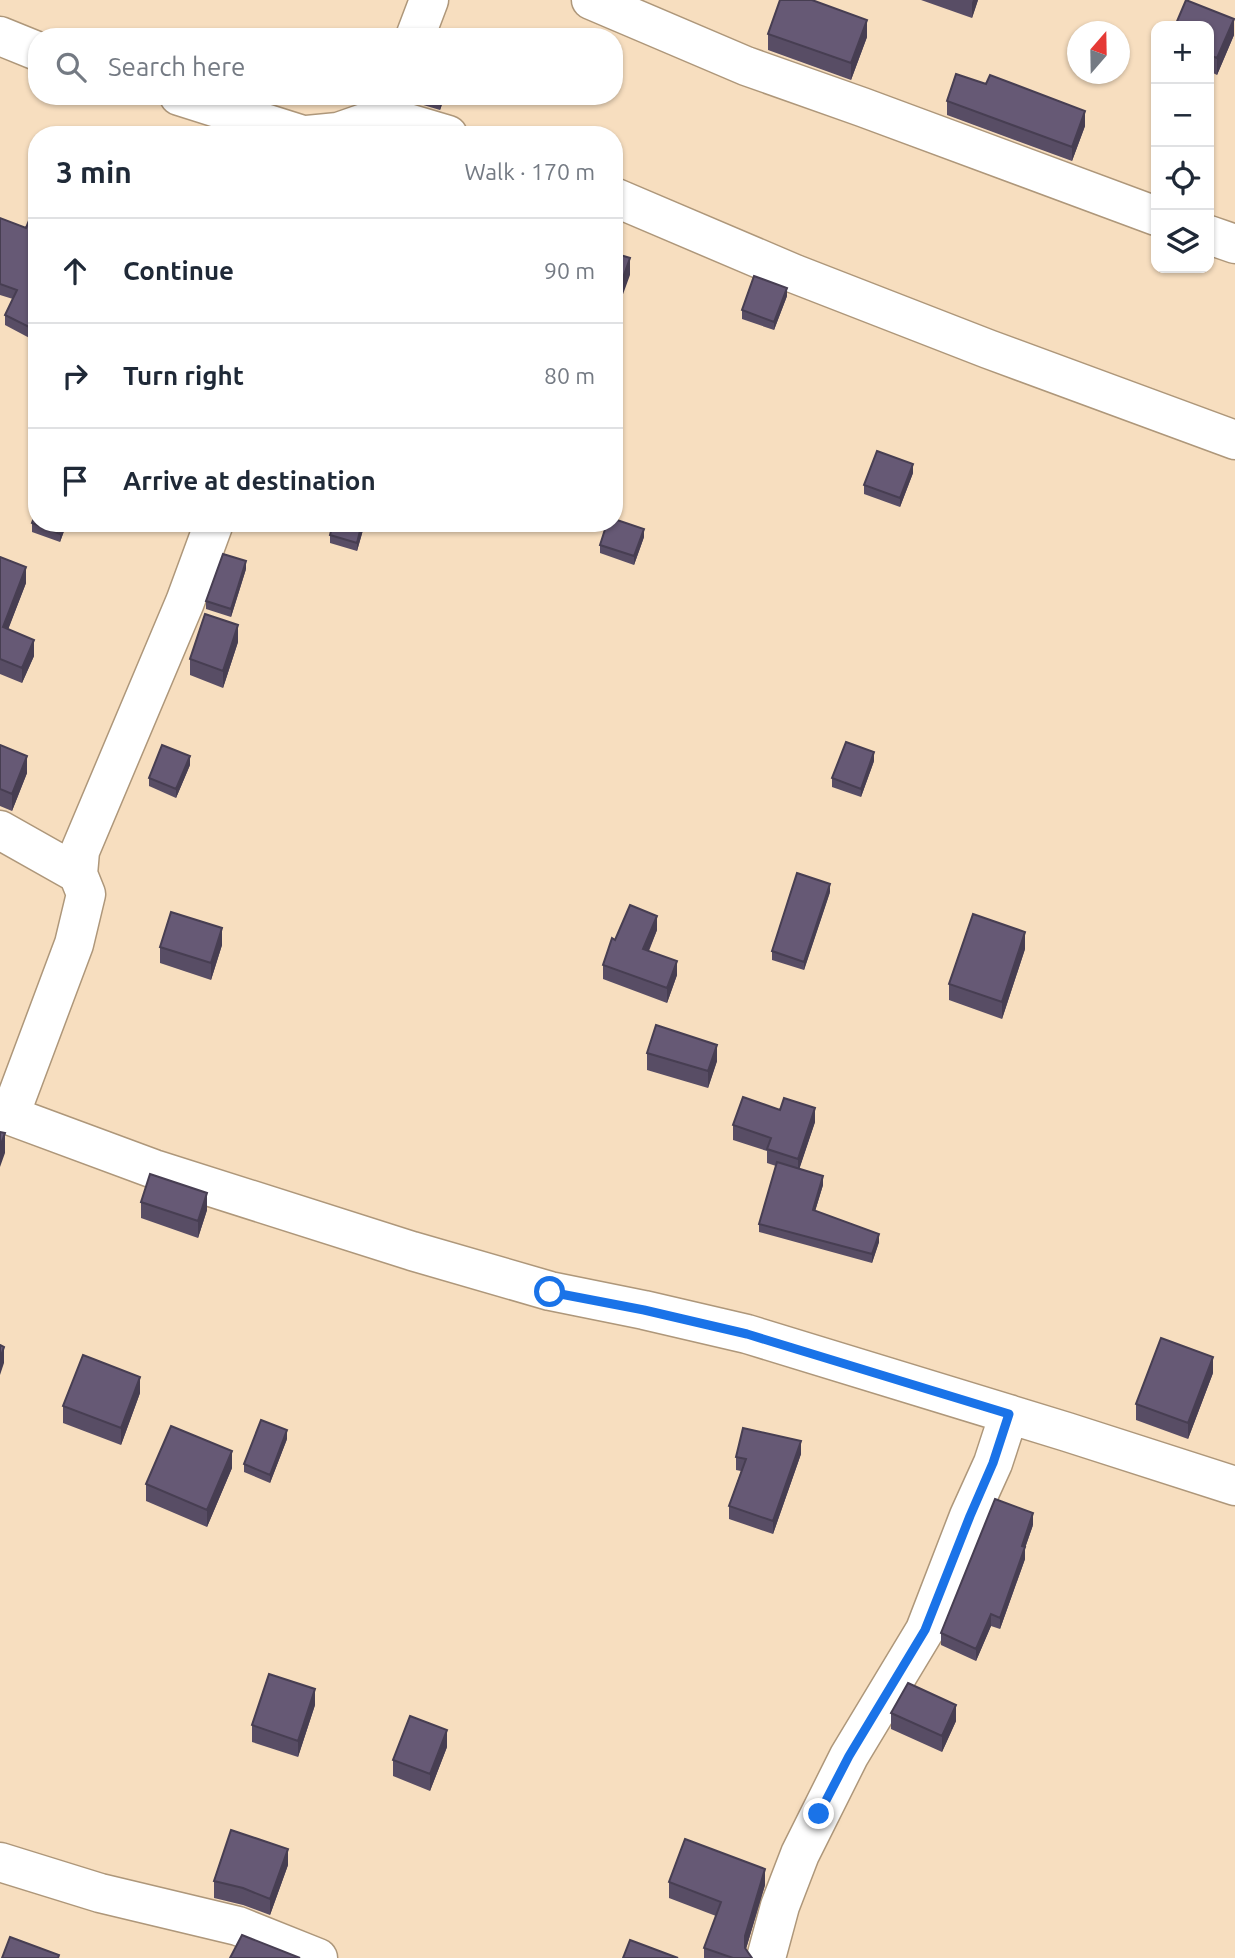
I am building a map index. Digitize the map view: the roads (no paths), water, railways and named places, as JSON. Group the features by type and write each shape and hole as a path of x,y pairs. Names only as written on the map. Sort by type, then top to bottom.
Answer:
{"street":[{"path":"418,28 429,0"},
{"path":"590,0 746,66 1151,214"},
{"path":"0,37 28,48"},
{"path":"213,105 291,126"},
{"path":"340,126 387,106 429,126"},
{"path":"623,201 795,274 1235,440"},
{"path":"1214,237 1235,244"},
{"path":"211,532 185,602 80,852 78,874 86,894 74,944 5,1114 154,1168 412,1251 550,1292 747,1334 1235,1486"},
{"path":"0,830 78,874"},
{"path":"766,1958 780,1906 800,1854 849,1756 925,1630 993,1463 1009,1414"},
{"path":"0,1861 100,1893 238,1926 318,1958"}]}
